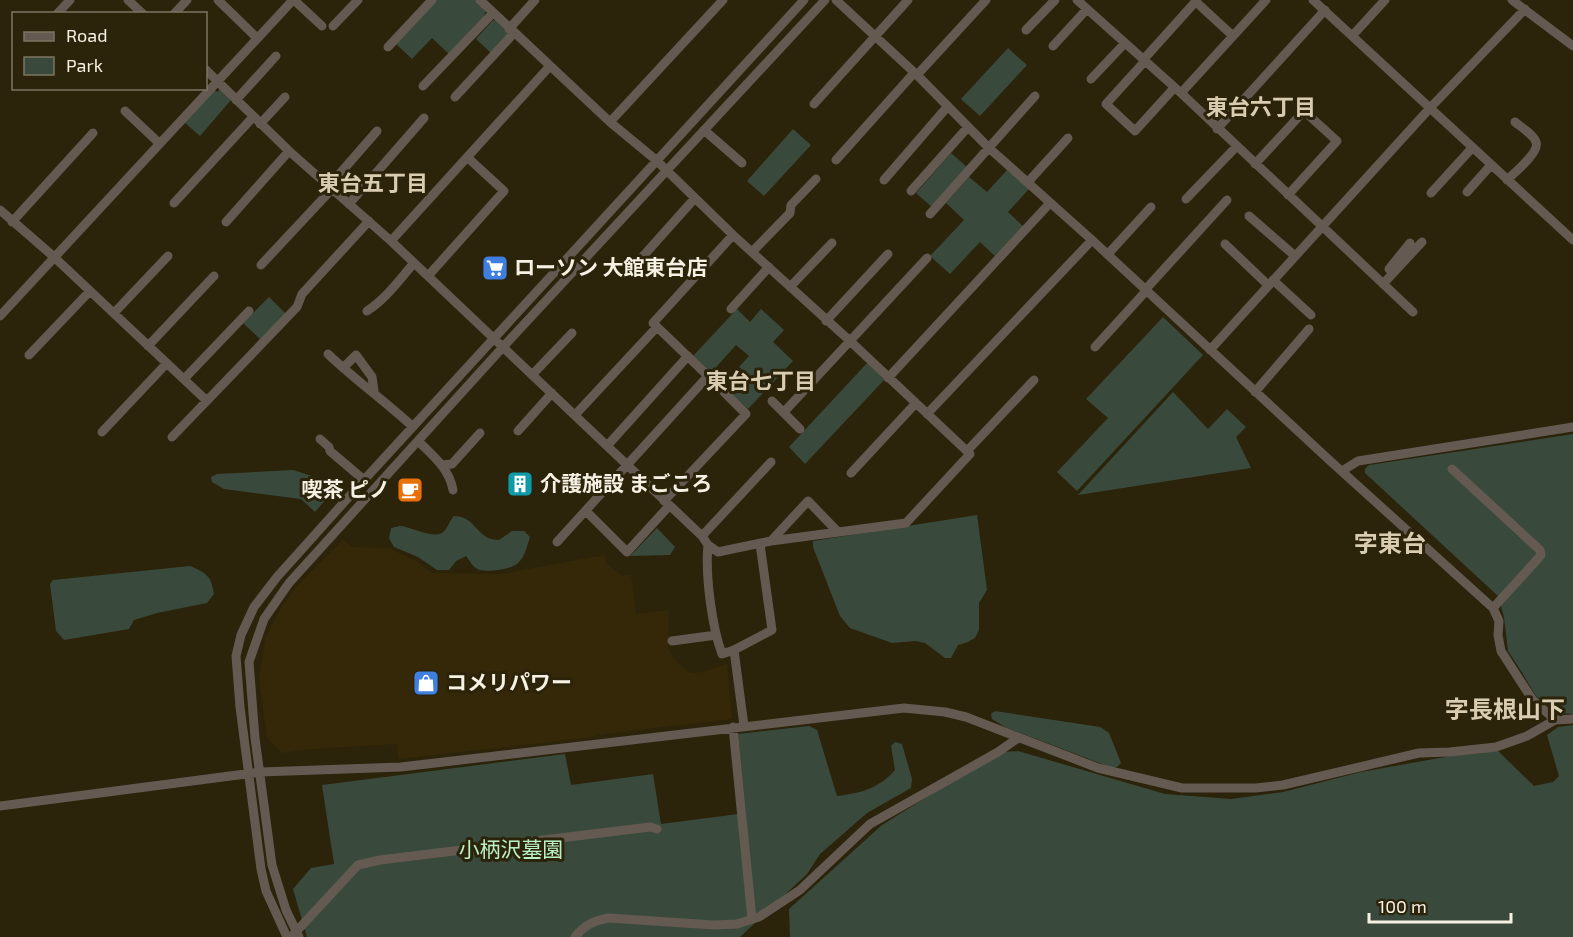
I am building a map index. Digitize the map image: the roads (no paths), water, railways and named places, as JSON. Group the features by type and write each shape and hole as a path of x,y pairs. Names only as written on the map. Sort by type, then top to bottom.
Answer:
{"street":[{"path":"59,12 70,0"},
{"path":"128,0 136,11"},
{"path":"176,12 187,0"},
{"path":"218,0 257,38"},
{"path":"0,316 293,0 322,26"},
{"path":"333,26 358,0"},
{"path":"388,47 432,0"},
{"path":"207,71 256,121 391,241 552,393 702,536 708,546 718,552 771,541 906,523 970,454 733,235 656,160 610,122 480,0"},
{"path":"455,97 512,31 535,0"},
{"path":"610,122 723,0"},
{"path":"293,936 266,891 261,869 240,707 236,656 241,636 254,607 277,577 364,480 804,0"},
{"path":"293,936 272,865 255,738 249,662 264,619 289,584 503,347 825,0"},
{"path":"836,0 916,74 988,148 1092,240 1209,350 1493,608 1499,621 1498,635 1501,651 1532,699 1555,720"},
{"path":"814,104 908,0"},
{"path":"836,160 986,0"},
{"path":"1026,30 1054,0"},
{"path":"1077,0 1178,91 1413,312"},
{"path":"1233,36 1196,1 1106,104 1135,131 1178,91 1233,36 1266,0"},
{"path":"1313,0 1573,240"},
{"path":"1352,36 1385,0"},
{"path":"1512,0 1573,46"},
{"path":"1053,46 1087,9"},
{"path":"1209,350 1430,108 1525,9"},
{"path":"1217,129 1325,10"},
{"path":"423,86 493,13"},
{"path":"1090,79 1125,43"},
{"path":"236,100 276,56"},
{"path":"391,241 550,66"},
{"path":"930,214 1035,96"},
{"path":"174,203 256,121 285,97"},
{"path":"884,180 948,106"},
{"path":"125,111 159,143"},
{"path":"1255,164 1304,111 1337,141 1288,195"},
{"path":"349,204 424,118"},
{"path":"1508,180 1535,152 1537,145 1536,140 1515,122"},
{"path":"911,191 968,127"},
{"path":"704,130 742,164"},
{"path":"261,266 377,131"},
{"path":"12,222 93,133"},
{"path":"1028,182 1068,138"},
{"path":"1186,199 1236,147"},
{"path":"1431,194 1472,148"},
{"path":"226,222 289,151"},
{"path":"428,276 504,191 467,157"},
{"path":"1467,192 1491,165"},
{"path":"752,252 790,213 791,205 816,179"},
{"path":"637,262 695,198"},
{"path":"1095,347 1227,200"},
{"path":"888,378 1050,203"},
{"path":"1107,255 1151,207"},
{"path":"0,210 54,257 207,401"},
{"path":"1249,216 1295,256"},
{"path":"172,437 297,307 302,294 369,221"},
{"path":"586,511 627,552 666,504 746,414 653,323 733,235"},
{"path":"927,414 1092,240"},
{"path":"1381,282 1422,242"},
{"path":"790,287 832,243"},
{"path":"1381,282 1410,243"},
{"path":"1225,244 1311,315"},
{"path":"826,321 888,254"},
{"path":"114,313 168,256"},
{"path":"784,412 927,258"},
{"path":"367,311 391,291 414,263"},
{"path":"731,309 769,267"},
{"path":"148,346 214,276"},
{"path":"30,355 90,291"},
{"path":"184,379 249,311"},
{"path":"575,416 657,327"},
{"path":"1255,392 1309,329"},
{"path":"532,375 572,333"},
{"path":"328,354 413,426"},
{"path":"343,368 356,355 372,377 374,391"},
{"path":"607,446 688,356"},
{"path":"102,432 167,363"},
{"path":"557,542 708,376"},
{"path":"967,451 1034,380"},
{"path":"518,431 552,393"},
{"path":"772,400 800,429"},
{"path":"851,473 916,403"},
{"path":"1342,471 1358,461 1573,427"},
{"path":"442,465 452,464 480,433"},
{"path":"320,439 330,451 364,480"},
{"path":"418,441 442,465 451,479 453,490"},
{"path":"702,536 771,462"},
{"path":"1452,469 1540,550 1541,555 1493,608"},
{"path":"771,541 808,501 838,532"},
{"path":"708,546 707,561 716,635 722,654 772,630 760,544"},
{"path":"672,641 716,635"},
{"path":"734,650 744,726"},
{"path":"0,806 261,772 401,767 904,708 945,712 966,717 1098,768 1182,788 1256,788 1283,785 1419,753 1496,747 1527,736 1555,720 1573,719"},
{"path":"733,727 752,919"},
{"path":"575,937 582,929 595,921 608,918 714,925 737,924 752,919 779,905 800,890 870,824 998,752 1018,738"},
{"path":"293,936 358,865 380,860 650,827 657,829"}],"place":[{"name":"ローソン 大館東台店","path":"495,268"},
{"name":"介護施設 まごころ","path":"520,484"},
{"name":"喫茶 ピノ","path":"410,490"},
{"name":"コメリパワー","path":"426,683"}],"district":[{"name":"東台六丁目","path":"1261,107"},
{"name":"東台五丁目","path":"373,183"},
{"name":"東台七丁目","path":"761,381"},
{"name":"字東台","path":"1390,544"},
{"name":"字長根山下","path":"1505,710"}],"park label":[{"name":"小柄沢墓園","path":"511,850"}]}
